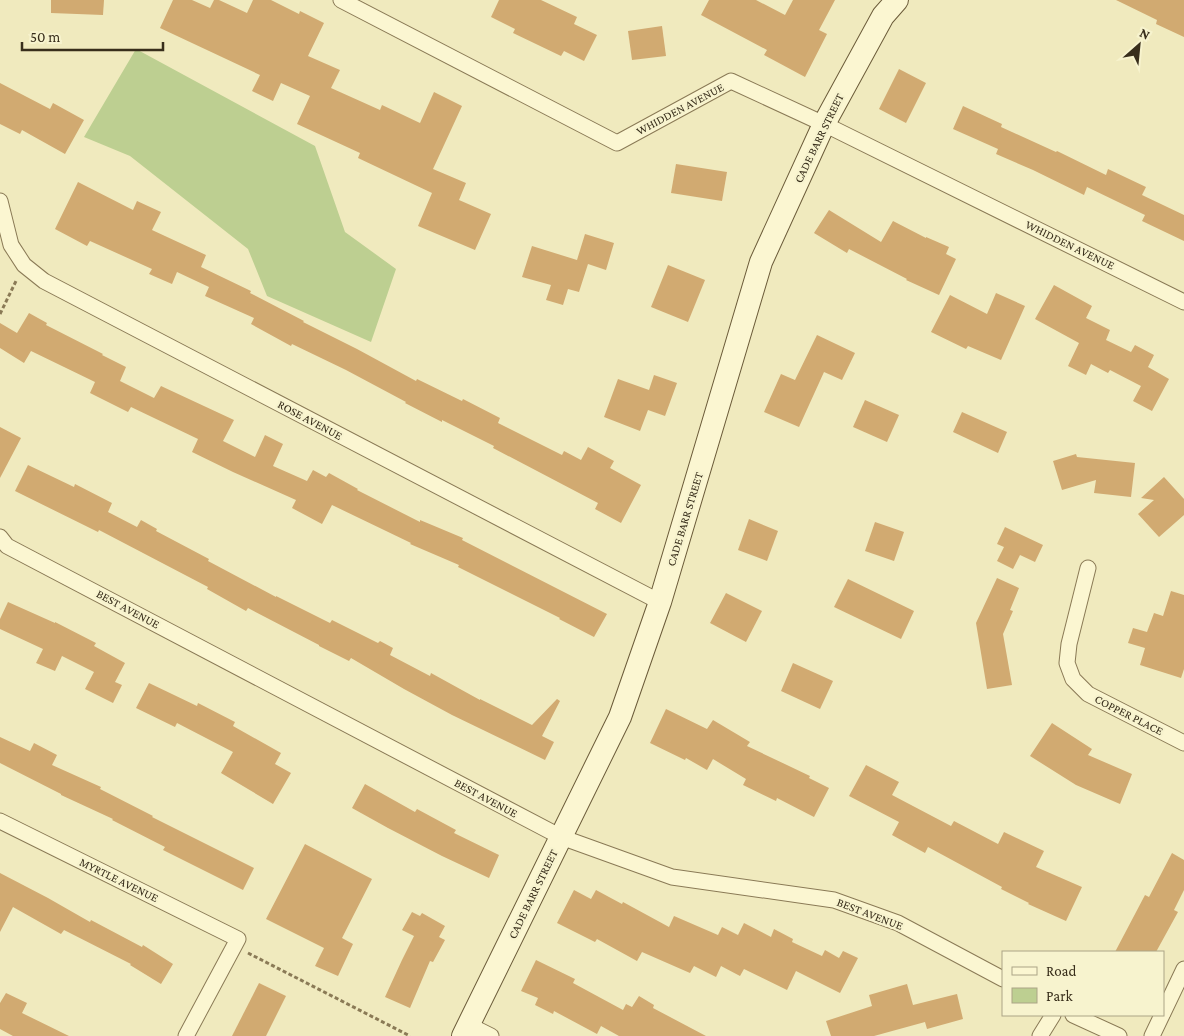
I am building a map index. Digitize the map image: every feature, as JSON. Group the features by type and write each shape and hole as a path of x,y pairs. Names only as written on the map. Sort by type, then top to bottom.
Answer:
{"street":[{"name":"WHIDDEN AVENUE","path":"341,0 617,143 731,81 824,124 1184,302"},
{"name":"CADE BARR STREET","path":"466,1030 620,717 660,602 761,262 824,124 884,16 896,0"},
{"name":"ROSE AVENUE","path":"0,202 10,245 24,265 44,281 660,602"},
{"name":"BEST AVENUE","path":"0,537 7,546 561,838 672,877 834,900 898,923 1002,977"},
{"name":"COPPER PLACE","path":"1088,568 1069,644 1067,663 1073,679 1088,694 1184,743"},
{"name":"MYRTLE AVENUE","path":"0,821 236,943"},
{"path":"186,1036 236,943"},
{"path":"1164,1010 1184,970"},
{"path":"1040,1036 1052,1016"},
{"path":"1076,1016 1119,1036"},
{"path":"1152,1036 1161,1016"},
{"path":"466,1030 492,1036"}],"path":[{"path":"0,314 24,265"},
{"path":"236,943 410,1036"}],"green space":[{"path":"136,49 315,146 345,232 396,269 371,342 267,296 248,249 130,156 84,137"}],"building":[{"path":"51,0 104,0 103,15 51,13"},
{"path":"173,0 192,0 210,8 214,0 219,0 247,13 253,0 271,0 299,14 300,11 324,23 308,56 340,70 331,88 380,110 382,105 420,123 434,92 462,106 433,169 466,183 459,200 491,214 475,250 418,226 432,193 358,158 360,153 297,124 310,96 281,83 273,101 252,91 260,75 160,28"},
{"path":"499,0 541,0 577,17 574,24 597,35 584,61 564,51 561,56 513,33 515,29 491,17"},
{"path":"709,0 756,0 785,15 793,0 835,0 819,30 827,34 805,77 764,55 767,50 701,15"},
{"path":"1116,0 1184,0 1184,37 1156,24 1157,20"},
{"path":"662,26 666,56 632,60 628,31"},
{"path":"899,69 926,83 906,123 879,109"},
{"path":"0,83 50,109 53,103 84,120 65,154 22,130 20,134 0,124"},
{"path":"963,106 1002,124 1001,127 1106,175 1108,169 1146,187 1142,195 1184,215 1184,241 1142,221 1145,215 1087,187 1084,195 996,154 998,149 953,129"},
{"path":"676,164 727,172 722,201 671,193"},
{"path":"78,182 133,210 137,201 161,212 152,230 206,255 201,267 251,291 250,293 303,322 416,381 417,379 462,401 463,399 500,418 498,423 562,455 564,451 581,460 588,447 614,461 610,468 641,485 621,523 595,509 598,503 493,448 494,446 442,420 442,422 346,370 292,344 291,346 251,324 254,318 205,296 209,287 177,272 172,284 149,274 152,269 90,241 87,246 55,229"},
{"path":"829,210 881,242 893,221 926,238 949,247 946,254 956,259 939,295 906,280 849,249 847,253 814,233"},
{"path":"585,234 614,243 606,270 588,264 579,292 568,289 563,305 546,300 551,285 522,277 532,246 577,260"},
{"path":"668,265 705,280 688,322 651,307"},
{"path":"1054,285 1092,306 1086,318 1110,330 1106,340 1131,352 1135,345 1154,355 1148,367 1169,379 1152,411 1133,401 1141,386 1110,370 1108,373 1091,364 1086,375 1068,366 1079,343 1035,319"},
{"path":"996,293 1025,306 1001,360 968,346 966,349 931,332 950,295 987,314"},
{"path":"29,313 47,323 46,325 126,367 120,381 154,398 161,386 234,420 223,441 255,457 265,435 283,444 273,466 307,481 313,470 326,477 329,473 357,490 420,522 420,520 463,538 462,540 607,614 594,637 458,567 459,565 410,544 332,505 322,524 292,508 296,500 192,452 198,439 131,407 128,412 90,393 95,382 31,351 24,363 0,348 0,323 17,333"},
{"path":"817,335 855,353 842,380 824,372 799,427 764,412 781,374 795,380"},
{"path":"654,375 677,383 665,416 648,410 640,431 604,417 618,379 649,390"},
{"path":"865,400 899,415 887,442 853,427"},
{"path":"962,412 1007,432 998,453 953,432"},
{"path":"0,427 21,438 0,478"},
{"path":"1076,454 1077,457 1135,463 1131,497 1094,493 1096,480 1062,490 1053,461"},
{"path":"28,465 74,487 75,484 112,503 108,512 137,527 141,520 157,529 156,531 209,559 208,561 276,597 330,623 332,620 378,643 380,641 393,648 390,655 430,676 431,673 480,700 532,725 557,699 560,701 542,736 554,742 545,760 452,715 351,658 349,661 248,608 246,611 207,589 208,587 99,530 98,532 15,491"},
{"path":"1164,477 1184,499 1184,515 1159,537 1138,514 1154,500 1141,498"},
{"path":"749,519 778,531 767,561 738,550"},
{"path":"875,522 904,532 894,561 865,551"},
{"path":"1005,527 1043,545 1035,562 1020,555 1013,569 997,561 1004,547 997,544"},
{"path":"997,578 1019,588 1010,610 1013,611 1003,634 1012,685 987,689 976,623"},
{"path":"848,579 914,611 901,639 834,607"},
{"path":"1171,591 1184,595 1184,669 1181,678 1140,665 1145,648 1128,643 1133,628 1147,632 1154,613 1163,616"},
{"path":"726,593 762,611 746,642 710,623"},
{"path":"8,602 55,622 96,643 94,646 125,663 115,682 122,685 113,703 85,689 94,672 62,656 55,671 36,663 43,649 0,629 0,619"},
{"path":"793,663 833,681 820,709 781,691"},
{"path":"149,683 197,706 198,703 235,722 233,726 281,753 275,764 291,773 273,804 221,773 233,752 177,723 175,727 136,708"},
{"path":"666,709 707,729 713,720 750,742 747,746 810,776 809,778 829,788 814,817 777,798 776,801 743,785 746,779 713,759 707,770 686,758 685,760 650,743"},
{"path":"1052,723 1092,749 1088,755 1132,774 1120,804 1076,785 1030,756"},
{"path":"0,737 30,751 34,743 57,755 52,765 101,787 100,789 152,817 254,868 243,890 163,850 165,847 113,819 61,795 0,763"},
{"path":"866,765 899,782 892,795 951,826 954,821 998,844 1004,832 1044,851 1036,867 1082,887 1066,921 1028,904 1001,889 1002,887 928,847 925,853 892,835 899,822 849,796"},
{"path":"365,784 415,812 417,809 456,830 454,833 499,855 489,878 442,856 352,808"},
{"path":"305,844 372,879 342,938 353,944 338,976 315,966 324,948 266,919"},
{"path":"1172,853 1184,860 1184,890 1174,910 1178,912 1157,951 1116,951 1145,895 1149,897"},
{"path":"0,873 90,922 91,920 142,947 143,945 173,964 161,984 131,964 64,930 61,934 13,907 0,932"},
{"path":"574,890 591,899 596,890 622,904 623,902 669,927 674,916 718,935 722,927 738,935 744,923 771,937 774,929 793,939 792,942 822,956 825,950 839,958 843,951 858,958 840,993 796,971 787,990 744,969 740,976 721,966 716,977 694,966 690,973 642,952 637,961 597,939 595,942 557,923"},
{"path":"412,912 420,916 422,913 445,926 439,937 445,940 433,962 430,961 410,1008 385,997 414,936 402,930"},
{"path":"536,960 575,979 573,983 623,1010 626,1004 632,1007 639,996 654,1005 653,1008 706,1036 619,1036 601,1026 597,1034 554,1011 553,1014 535,1005 538,998 521,991"},
{"path":"259,983 286,996 266,1036 232,1036"},
{"path":"907,984 913,1005 957,994 963,1019 927,1029 925,1022 874,1036 831,1036 826,1021 872,1006 869,995"},
{"path":"6,993 27,1003 22,1013 69,1036 13,1036 0,1029 0,1003"}]}
